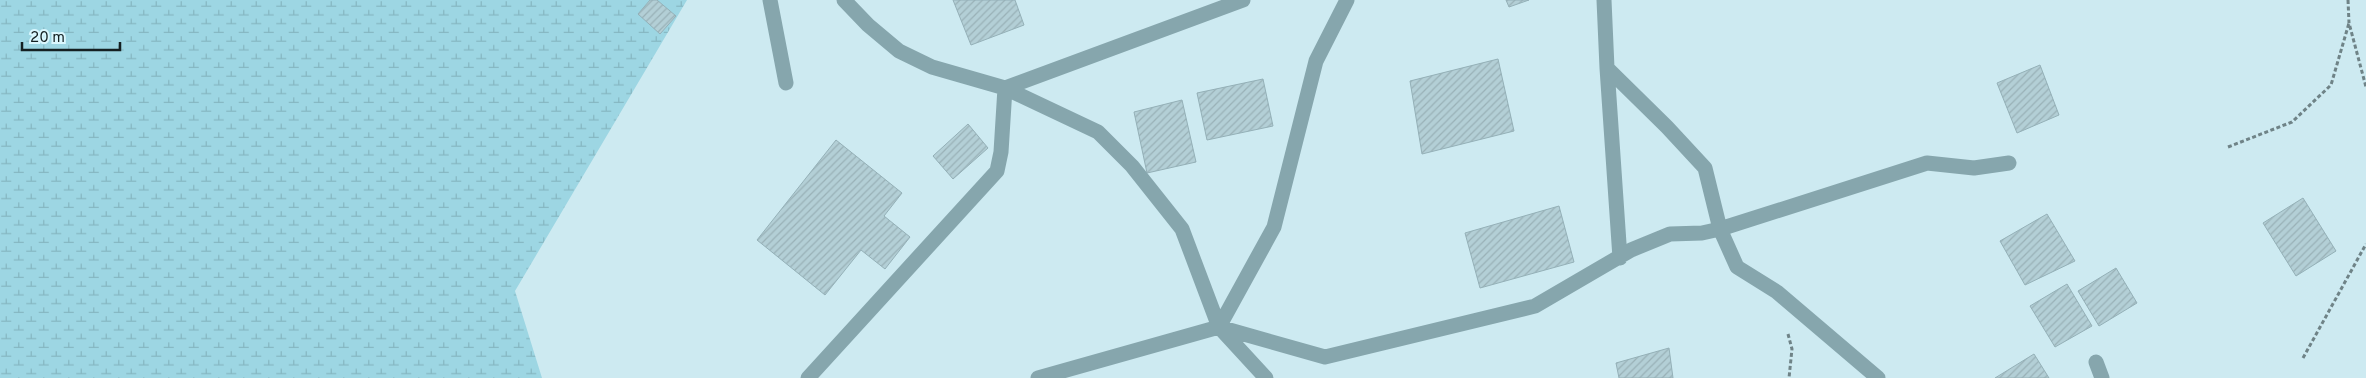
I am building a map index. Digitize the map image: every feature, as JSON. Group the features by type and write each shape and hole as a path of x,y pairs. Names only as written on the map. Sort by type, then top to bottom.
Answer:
{"street":[{"path":"770,0 786,83"},
{"path":"844,0 868,24 899,50 932,67 1005,88 1098,132 1132,166 1182,229 1219,327 1266,378"},
{"path":"1005,88 1243,0"},
{"path":"1219,327 1274,227 1316,61 1347,0"},
{"path":"1604,0 1620,258"},
{"path":"1607,68 1667,127 1705,168 1720,229 1737,267 1777,292 1878,378"},
{"path":"808,378 997,172 1001,152 1005,88"},
{"path":"1038,378 1219,327 1325,357 1535,306 1620,258 1630,250 1670,234 1702,233 1720,229 1927,163 1974,168 2009,163"},
{"path":"2096,362 2102,378"}],"path":[{"path":"2348,0 2350,23 2366,87"},
{"path":"2228,147 2292,122 2330,85 2350,23"},
{"path":"2303,358 2366,244"}],"green space":[{"path":"0,0 687,0 515,291 542,378 0,378"}],"building":[{"path":"650,0 657,0 676,16 660,34 638,14"},
{"path":"953,0 1015,0 1024,25 971,45"},
{"path":"1506,0 1529,0 1509,7"},
{"path":"1498,59 1514,131 1422,154 1410,81"},
{"path":"2040,65 2059,115 2017,133 1997,83"},
{"path":"1263,79 1273,126 1207,140 1197,93"},
{"path":"1182,100 1196,162 1147,173 1134,112"},
{"path":"968,124 988,148 953,179 933,156"},
{"path":"836,140 902,193 884,216 910,237 885,269 861,250 825,295 757,240"},
{"path":"2303,198 2336,251 2296,276 2263,223"},
{"path":"1559,206 1574,262 1480,288 1465,233"},
{"path":"2047,214 2075,261 2025,285 2000,241"},
{"path":"2116,268 2137,303 2099,326 2078,291"},
{"path":"2067,284 2092,326 2055,347 2030,306"},
{"path":"1669,348 1673,378 1619,378 1616,363"},
{"path":"2034,354 2049,378 1995,378"}]}
